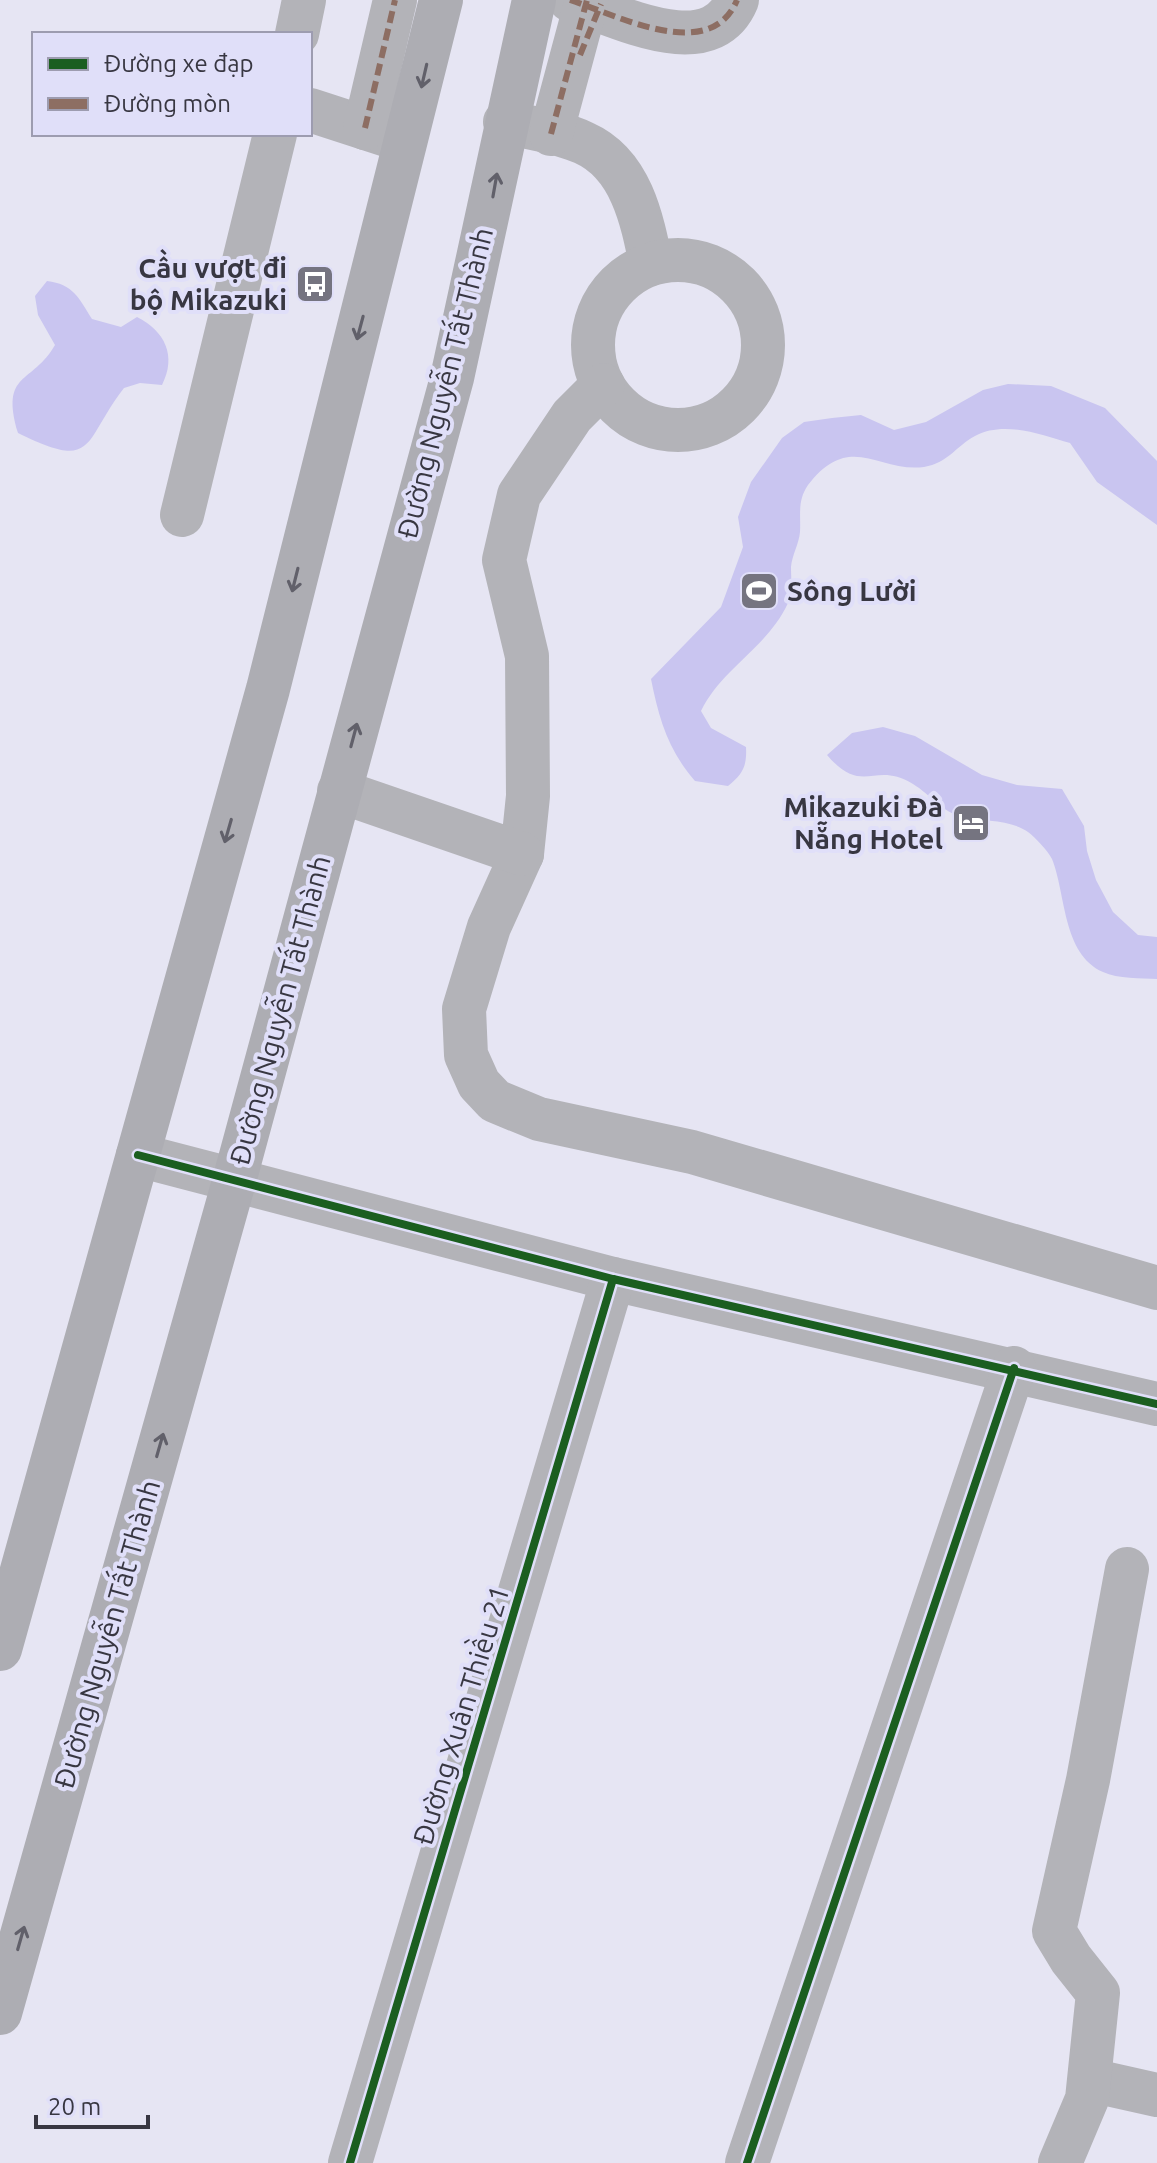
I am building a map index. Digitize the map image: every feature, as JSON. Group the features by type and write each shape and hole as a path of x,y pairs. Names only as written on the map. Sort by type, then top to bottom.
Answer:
{"main road":[{"path":"0,1649 268,689 408,142 441,0"},
{"name":"Đường Nguyễn Tất Thành","path":"0,2013 235,1178 452,378 493,195 505,122 534,0"}],"street":[{"path":"297,32 304,0"},
{"path":"365,128 392,0"},
{"path":"570,0 677,34 699,33 721,23 737,0"},
{"path":"555,121 587,0"},
{"path":"555,121 603,0"},
{"path":"312,111 408,142"},
{"path":"505,122 555,121 623,173 644,232 651,264"},
{"path":"182,515 275,136"},
{"path":"686,260 712,267 735,281 752,303 762,329 763,355 755,382 740,404 722,419 699,428 675,431 652,427 630,416 603,385 593,356 593,332 600,309 613,288 634,271 651,264 686,260"},
{"path":"603,385 572,416 519,495 504,560 527,656 528,796 522,854 489,927 464,1009 466,1055 479,1084 495,1101 539,1119 707,1156 1157,1288"},
{"path":"339,791 522,854"},
{"path":"138,1155 613,1279 1014,1368 1157,1404"},
{"name":"Đường Xuân Thiều 21","path":"350,2163 613,1279"},
{"path":"747,2163 1014,1368"},
{"path":"1060,2163 1087,2099 1098,1993 1054,1931 1088,1780 1127,1569"},
{"path":"1090,2080 1157,2095"}],"shaded area":[{"path":"47,281 69,289 92,319 121,327 137,317 147,323 161,337 168,354 162,385 140,383 124,388 93,436 75,450 62,450 18,433 13,413 16,388 55,345 38,315 35,296"},
{"name":"Sông Lười","path":"1008,384 1051,386 1105,408 1157,461 1157,525 1097,482 1070,443 1022,430 986,431 939,462 924,467 893,465 865,458 838,460 823,469 802,497 800,532 792,563 788,603 769,632 721,682 701,711 711,728 746,747 743,769 728,786 695,781 678,758 666,733 651,679 721,607 743,547 738,517 751,482 782,438 804,422 861,415 894,430 926,422 983,390"},
{"path":"883,727 915,736 982,775 1017,785 1062,789 1084,826 1087,851 1096,880 1113,912 1138,935 1157,937 1157,979 1130,978 1103,972 1080,952 1067,922 1052,859 1028,832 1005,823 955,815 913,784 888,775 850,774 827,755 852,733"}],"marked path":[{"path":"365,128 395,0"},
{"path":"570,0 636,24 685,33 706,30 724,19 737,0"},
{"path":"551,134 587,0"},
{"path":"580,55 601,4"}],"cycle path":[{"path":"138,1155 613,1279 1157,1404"},
{"path":"350,2163 613,1279"},
{"path":"747,2163 1014,1368"}],"place":[{"name":"Cầu vượt đi bộ Mikazuki","path":"315,284"},
{"name":"Sông Lười","path":"759,591"},
{"name":"Mikazuki Đà Nẵng Hotel","path":"971,823"}]}
